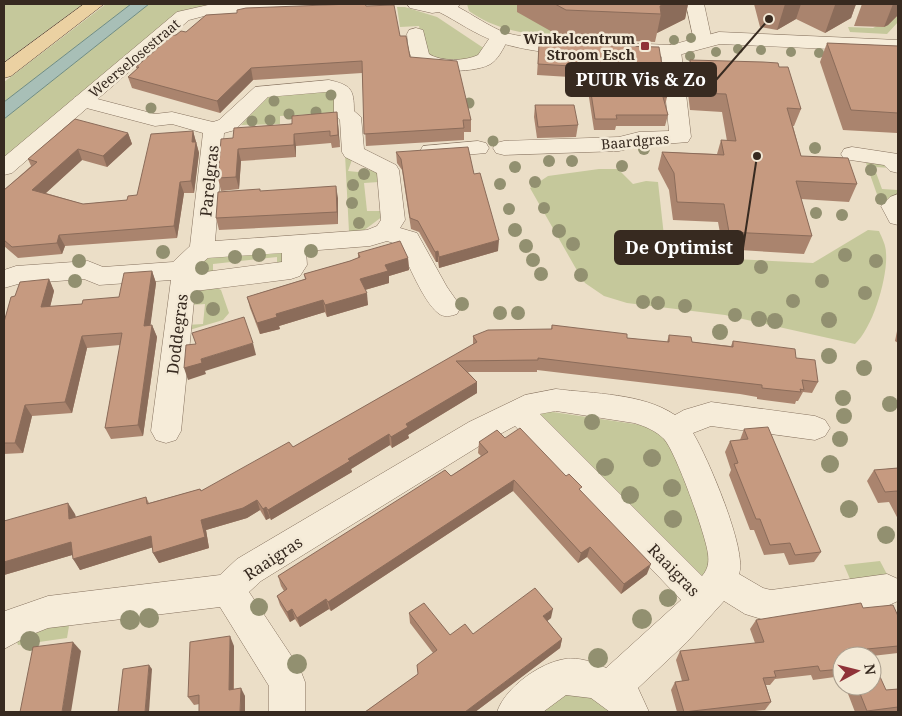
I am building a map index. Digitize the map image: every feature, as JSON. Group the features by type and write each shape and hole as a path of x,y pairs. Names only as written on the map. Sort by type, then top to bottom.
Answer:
{"main road":[{"path":"4,72 94,4"}],"street":[{"name":"Weerselosestraat","path":"4,168 82,101 189,14 208,10 318,4"},
{"path":"416,4 427,8 448,5 500,37 542,45 671,51 703,41 738,38 898,46"},
{"path":"695,4 703,41"},
{"path":"416,34 419,54 424,60 451,64 475,63 486,58 500,37"},
{"name":"Baardgras","path":"504,148 618,144 639,139 680,138 671,51"},
{"path":"214,129 227,125 262,91 329,86 344,93 344,114 350,117 353,152 388,170 393,220 386,232"},
{"name":"Parelgras","path":"82,101 155,120 172,118 214,129 202,250"},
{"path":"377,164 386,154 478,148"},
{"path":"852,154 891,159 898,166"},
{"path":"898,202 893,206 898,217"},
{"path":"4,279 16,275 88,270 99,276 184,277 185,263 202,250 370,238 386,232 408,239 437,293 448,307"},
{"name":"Doddegras","path":"166,431 184,277 291,270 294,265 294,244"},
{"name":"Raaigras","path":"4,632 17,624 48,612 228,590 249,570 479,431 535,403 556,400 634,411 655,417 674,430 686,445 720,539 724,555 724,569 712,590 621,700 586,678 558,678 515,712"},
{"name":"Raaigras","path":"519,411 712,590 771,606 887,590"},
{"path":"674,430 694,418 710,414 815,428"},
{"path":"228,590 287,682 287,712"}],"green space":[{"path":"4,4 83,4 4,62"},
{"path":"106,4 131,4 4,102 4,82"},
{"path":"149,4 233,4 201,6 181,13 4,162 4,119"},
{"path":"467,4 517,4 598,38 547,36 515,31 484,20 469,11"},
{"path":"397,7 405,7 437,17 485,49 476,59 437,61 424,53 419,26 400,27"},
{"path":"898,15 898,22 887,34 850,32 848,27 873,28"},
{"path":"325,90 334,92 339,109 334,113 280,116 280,124 241,125 265,99 261,97"},
{"path":"345,154 353,157 348,171 368,173 370,166 379,170 379,182 364,183 367,211 382,211 383,216 363,231 349,232"},
{"path":"861,159 891,164 893,168 874,167 882,189 898,190 898,196 880,203 866,163"},
{"path":"599,169 618,169 633,184 646,181 658,182 664,236 674,237 676,256 813,263 868,230 879,231 886,250 885,275 878,302 862,336 855,344 725,315 627,303 604,296 585,283 530,188 548,176"},
{"path":"281,249 287,264 277,268 277,257 213,264 213,275 201,274 197,271 197,260 201,257"},
{"path":"215,287 221,290 229,313 223,320 186,331 187,325 203,324 205,304 190,305 191,291"},
{"path":"546,411 655,427 675,445 712,553 710,578 688,576 538,414"},
{"path":"880,561 891,582 853,586 844,565"},
{"path":"70,620 67,638 18,645 16,639"},
{"path":"562,693 603,699 616,712 538,712"}],"water":[{"path":"131,4 149,4 4,119 4,102"}],"building":[{"path":"365,4 366,6 394,5 400,36 406,36 410,57 457,61 471,120 463,120 464,128 364,134 362,61 251,68 217,101 128,77 139,67 136,67 173,35 181,31 186,32 206,15 237,13 237,10 246,8"},
{"path":"555,4 665,4 660,6 661,14 566,10"},
{"path":"827,43 898,46 898,113 851,110"},
{"path":"539,44 659,47 667,97 663,97 668,115 616,115 617,119 595,119 587,67 538,64"},
{"path":"690,60 778,63 779,67 788,67 801,109 787,108 801,156 848,158 857,184 796,181 812,236 729,232 724,204 677,202 674,173 662,152 724,155 721,140 736,141 726,94 694,93"},
{"path":"535,105 574,105 578,125 538,127"},
{"path":"337,112 338,135 330,136 330,131 294,134 294,145 238,149 236,177 218,178 221,139 233,138 234,128 292,124 292,116"},
{"path":"75,119 128,133 103,156 78,149 32,190 83,204 127,200 128,196 137,195 151,134 193,131 192,142 196,142 191,181 180,182 174,226 59,235 57,243 12,247 4,240 4,190 37,162 28,159"},
{"path":"468,147 474,174 480,173 499,240 439,257 438,251 435,252 418,221 410,218 401,159 396,152"},
{"path":"336,186 337,212 216,218 218,192"},
{"path":"400,241 408,258 385,265 388,271 360,279 367,293 325,305 323,300 276,314 277,317 257,323 247,297 306,279 304,274 350,261 360,257 358,253"},
{"path":"152,271 144,326 152,325 138,425 105,428 122,333 82,336 65,402 25,405 15,443 4,443 4,322 11,297 15,296 20,282 49,279 41,307 82,304 83,300 119,297 124,273"},
{"path":"244,317 253,343 201,359 202,363 184,368 186,345 196,344 192,333"},
{"path":"552,325 627,334 627,338 669,342 669,335 691,337 692,342 733,347 733,341 795,349 796,358 815,360 818,382 802,380 804,390 800,389 801,392 762,388 762,385 538,358 538,360 456,361 477,382 406,424 408,427 391,437 389,434 348,459 350,461 268,510 266,507 263,509 257,500 243,508 201,520 205,537 153,553 151,536 73,559 71,542 4,562 4,521 68,503 69,519 146,497 147,504 200,489 201,491 289,442 293,447 477,342 473,336 488,330 552,329"},
{"path":"768,427 821,552 795,555 790,543 770,545 760,519 756,519 734,464 738,463 730,441 748,439 744,429"},
{"path":"520,428 566,476 569,474 582,487 579,489 651,564 624,584 590,547 581,553 514,480 328,602 326,599 297,618 292,609 287,612 277,596 287,589 278,576 445,470 451,476 488,452 479,442 497,430 505,438"},
{"path":"898,468 898,493 897,491 885,492 874,470"},
{"path":"535,588 553,609 543,616 562,639 465,712 365,712 418,674 417,665 437,650 409,613 424,603 450,635 465,624 473,634"},
{"path":"861,603 863,608 893,605 898,616 898,646 882,648 882,646 832,646 832,670 820,671 818,666 774,671 776,677 763,678 771,702 684,712 675,682 689,680 680,651 764,642 756,620"},
{"path":"230,636 229,690 241,688 240,712 199,712 199,695 188,697 190,642"},
{"path":"73,642 62,712 20,712 33,647"},
{"path":"149,665 145,712 118,712 123,669"},
{"path":"882,681 886,690 898,689 898,707 867,711 861,696 882,696"}],"place":[{"name":"PUUR Vis & Zo","path":"769,19"},
{"name":"Winkelcentrum Stroom Esch","path":"645,46"},
{"name":"De Optimist","path":"757,156"}]}
